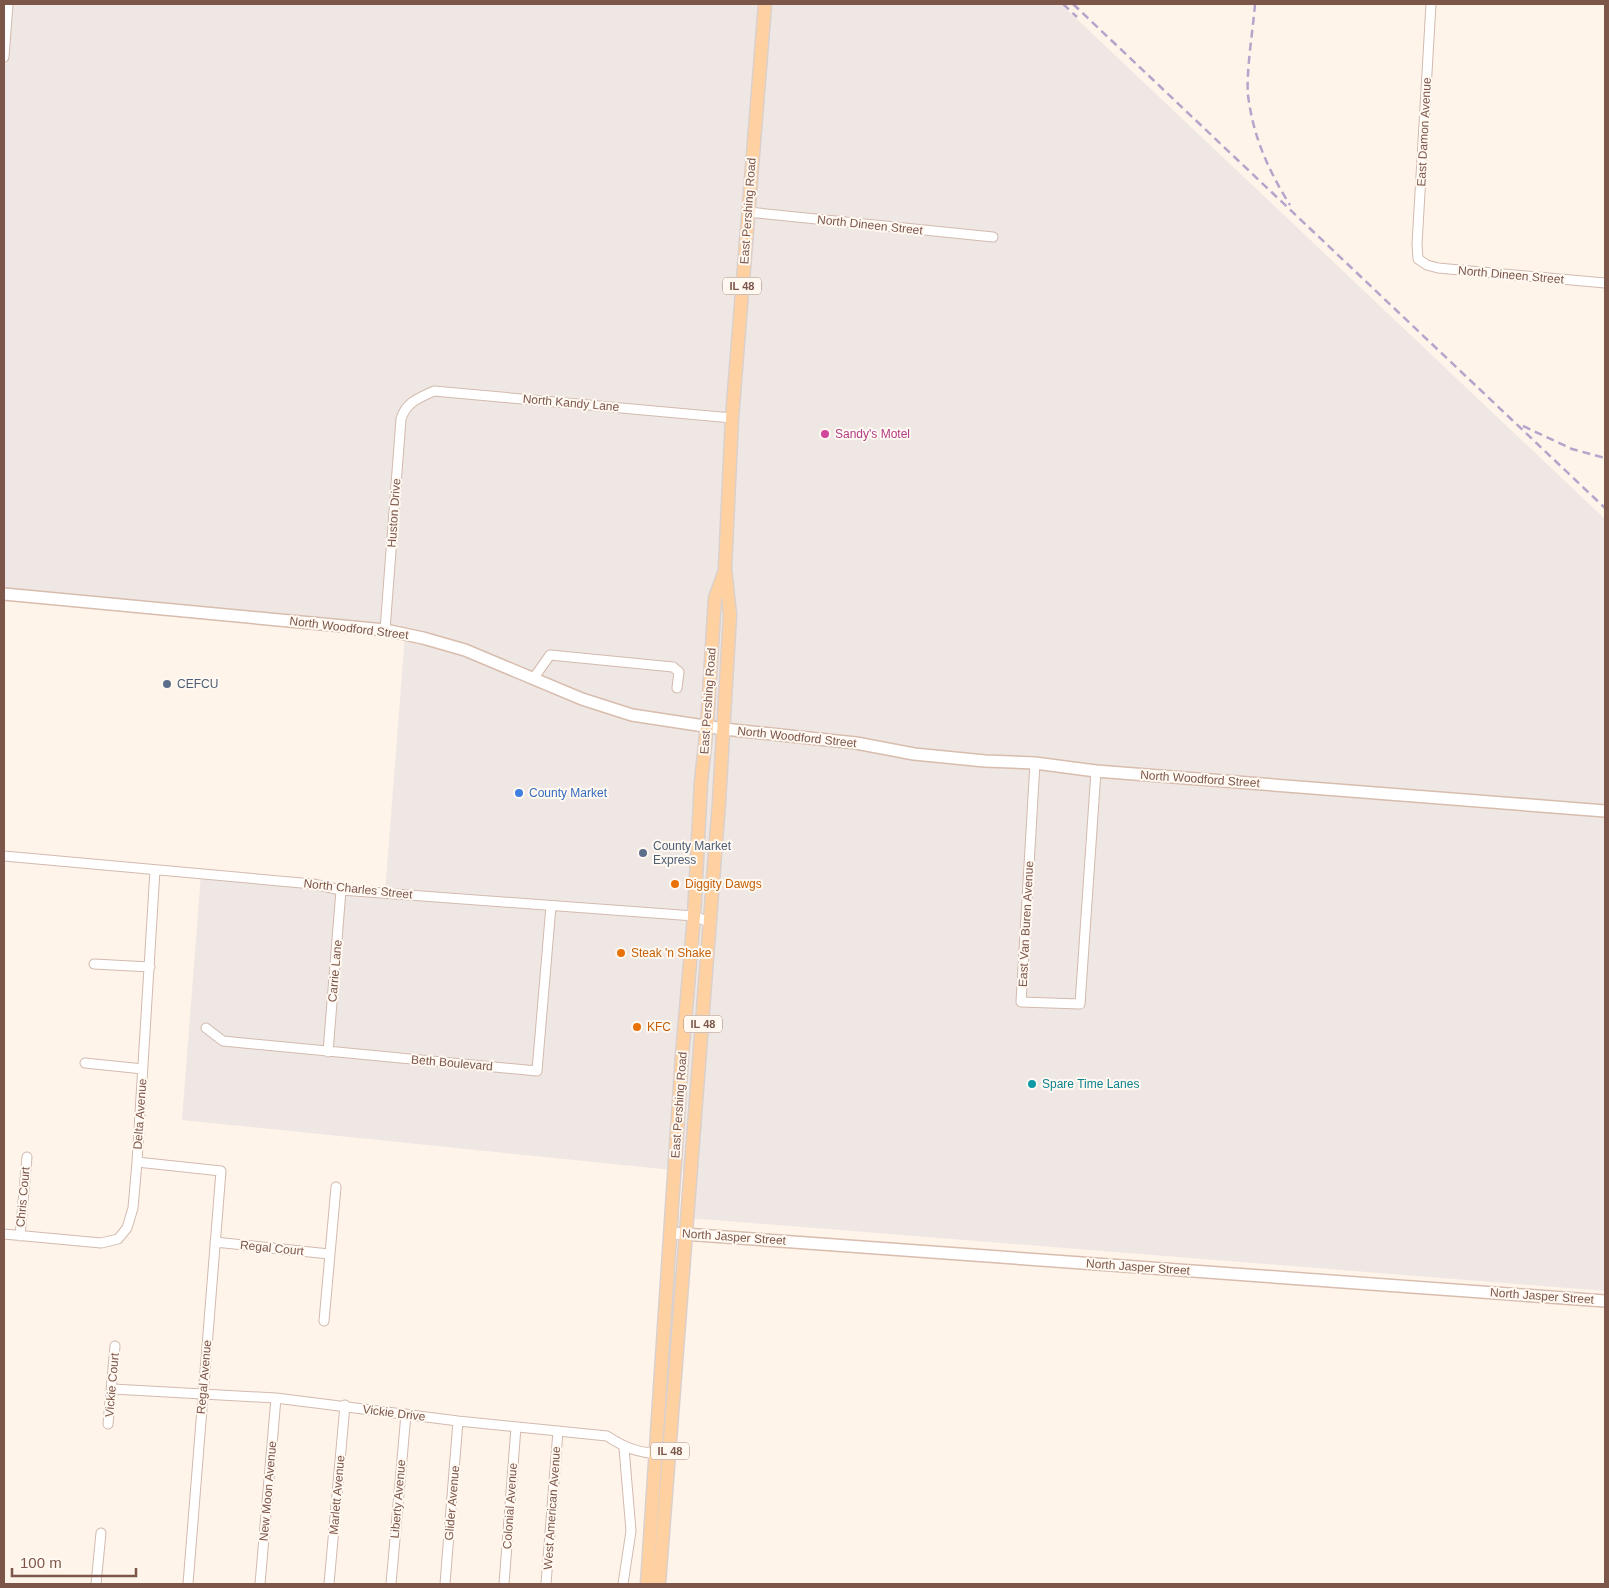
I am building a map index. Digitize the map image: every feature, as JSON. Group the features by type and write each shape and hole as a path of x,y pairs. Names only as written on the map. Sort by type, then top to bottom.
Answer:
{"main road":[{"name":"East Pershing Road","path":"659,1584 711,923 730,615 725,568 732,418 765,4"},
{"name":"East Pershing Road","path":"647,1584 670,1233 694,916 701,782 716,598 725,568"}],"street":[{"path":"4,58 8,4"},
{"name":"East Damon Avenue","path":"1418,259 1417,244 1431,4"},
{"name":"North Dineen Street","path":"748,212 993,237"},
{"name":"North Dineen Street","path":"1418,259 1427,265 1438,268 1605,283"},
{"name":"North Kandy Lane","path":"413,400 434,391 732,418"},
{"name":"Huston Drive","path":"385,630 401,419 413,400"},
{"name":"North Woodford Street","path":"4,594 385,630 465,650 582,699 632,715 724,729 856,743 914,754 985,761 1035,763 1096,771 1605,811"},
{"path":"533,679 550,655 673,667 679,672 677,688"},
{"name":"East Van Buren Avenue","path":"1035,763 1021,1002 1080,1004 1096,771"},
{"name":"North Charles Street","path":"4,856 313,884 341,890 694,916 711,923"},
{"name":"Delta Avenue","path":"4,1234 101,1243 118,1239 127,1228 133,1208 137,1162 155,870"},
{"name":"Carrie Lane","path":"328,1052 341,890"},
{"name":"Beth Boulevard","path":"206,1028 223,1041 537,1071 551,906"},
{"path":"94,964 150,967"},
{"path":"86,1063 143,1069"},
{"name":"Chris Court","path":"20,1236 26,1157"},
{"name":"Regal Avenue","path":"137,1162 221,1170 188,1584"},
{"path":"324,1321 336,1187"},
{"name":"North Jasper Street","path":"670,1233 1605,1301"},
{"name":"Regal Court","path":"216,1242 329,1254"},
{"name":"Vickie Court","path":"108,1424 113,1389 115,1346"},
{"name":"Vickie Drive","path":"113,1389 276,1398 345,1405 362,1410 607,1436 624,1448 670,1456"},
{"name":"New Moon Avenue","path":"260,1584 276,1398"},
{"name":"Marlett Avenue","path":"329,1584 345,1405"},
{"name":"Liberty Avenue","path":"391,1584 406,1414"},
{"name":"Glider Avenue","path":"445,1584 458,1421"},
{"name":"Colonial Avenue","path":"504,1584 516,1427"},
{"name":"West American Avenue","path":"546,1584 558,1431"},
{"path":"623,1584 632,1531 624,1448"},
{"path":"96,1584 101,1534"}],"shaded area":[{"path":"4,4 1061,4 1605,519 1605,1291 689,1218 692,1172 182,1120 201,874 385,893 405,634 4,594"}],"railway":[{"path":"1063,4 1077,17"},
{"path":"1073,4 1605,508"},
{"path":"1255,4 1248,74 1250,110 1268,166 1290,205"},
{"path":"1523,426 1572,449 1605,458"}],"place":[{"name":"Sandy's Motel","path":"825,434"},
{"name":"CEFCU","path":"167,684"},
{"name":"County Market","path":"519,793"},
{"name":"County Market Express","path":"643,853"},
{"name":"Diggity Dawgs","path":"675,884"},
{"name":"Steak 'n Shake","path":"621,953"},
{"name":"KFC","path":"637,1027"},
{"name":"Spare Time Lanes","path":"1032,1084"}]}
